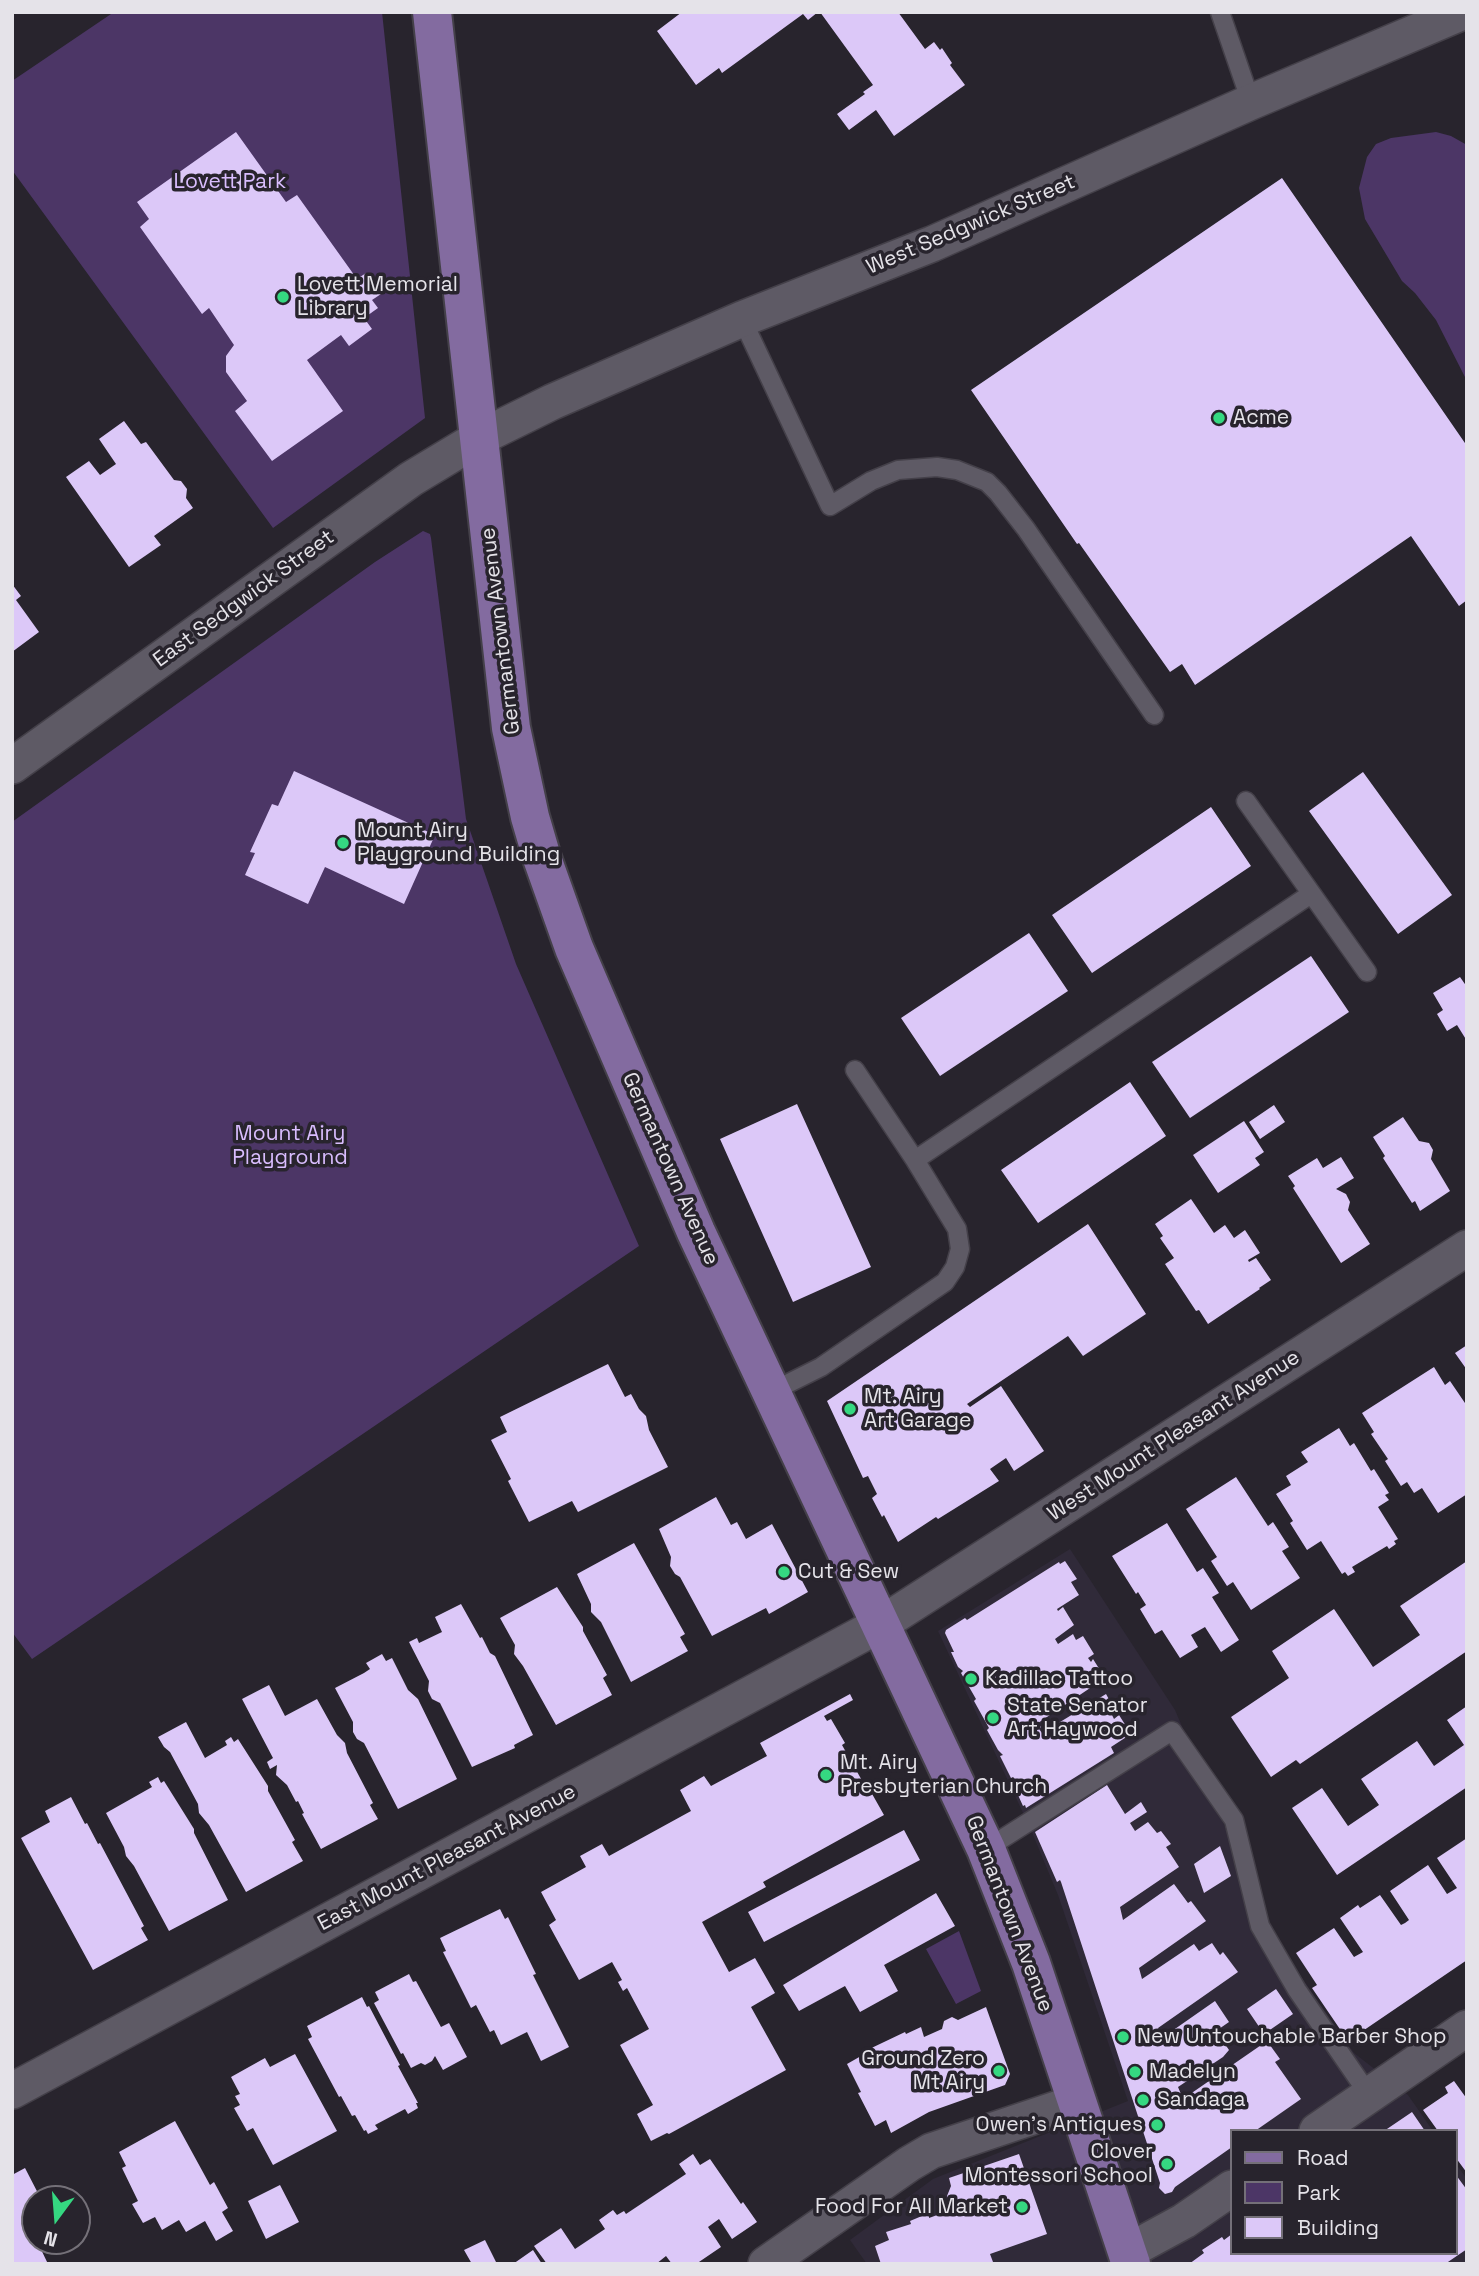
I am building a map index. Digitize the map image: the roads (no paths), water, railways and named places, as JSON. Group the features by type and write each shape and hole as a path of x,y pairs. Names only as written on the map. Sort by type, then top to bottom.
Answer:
{"main road":[{"name":"Germantown Avenue","path":"432,12 511,727 530,817 542,858 556,902 596,1001 696,1232 986,1849 1031,1963 1129,2258"}],"street":[{"name":"West Sedgwick Street","path":"479,438 552,402 742,319 932,244 1251,102 1463,12"},
{"name":"East Sedgwick Street","path":"12,766 411,479 479,438"},
{"name":"West Mount Pleasant Avenue","path":"881,1624 1467,1248"},
{"name":"East Mount Pleasant Avenue","path":"12,2091 881,1624"},
{"path":"1320,2129 1467,2028"},
{"path":"766,2264 930,2151 1077,2102"},
{"path":"1129,2258 1230,2189"}],"lane":[{"path":"1220,12 1251,102"},
{"path":"742,319 830,506 871,481 898,470 937,467 957,470 987,482 1027,529 1154,715"},
{"path":"1246,801 1367,972"},
{"path":"915,1160 1311,894"},
{"path":"771,1392 821,1367 945,1282 955,1267 960,1249 957,1229 855,1070"},
{"path":"986,1849 1172,1731 1234,1820 1260,1926 1297,1990 1369,2095"}],"place":[{"name":"Lovett Memorial Library","path":"283,297"},
{"name":"Acme","path":"1219,418"},
{"name":"Mount Airy Playground Building","path":"343,843"},
{"name":"Mt. Airy Art Garage","path":"850,1409"},
{"name":"Cut & Sew","path":"784,1572"},
{"name":"Kadillac Tattoo","path":"971,1679"},
{"name":"State Senator Art Haywood","path":"993,1718"},
{"name":"Mt. Airy Presbyterian Church","path":"826,1775"},
{"name":"New Untouchable Barber Shop","path":"1123,2037"},
{"name":"Ground Zero Mt Airy","path":"999,2071"},
{"name":"Madelyn","path":"1135,2072"},
{"name":"Sandaga","path":"1143,2100"},
{"name":"Owen's Antiques","path":"1157,2125"},
{"name":"Clover Montessori School","path":"1167,2164"},
{"name":"Food For All Market","path":"1022,2207"}],"park label":[{"name":"Lovett Park","path":"230,182"},
{"name":"Mount Airy Playground","path":"290,1146"}]}
